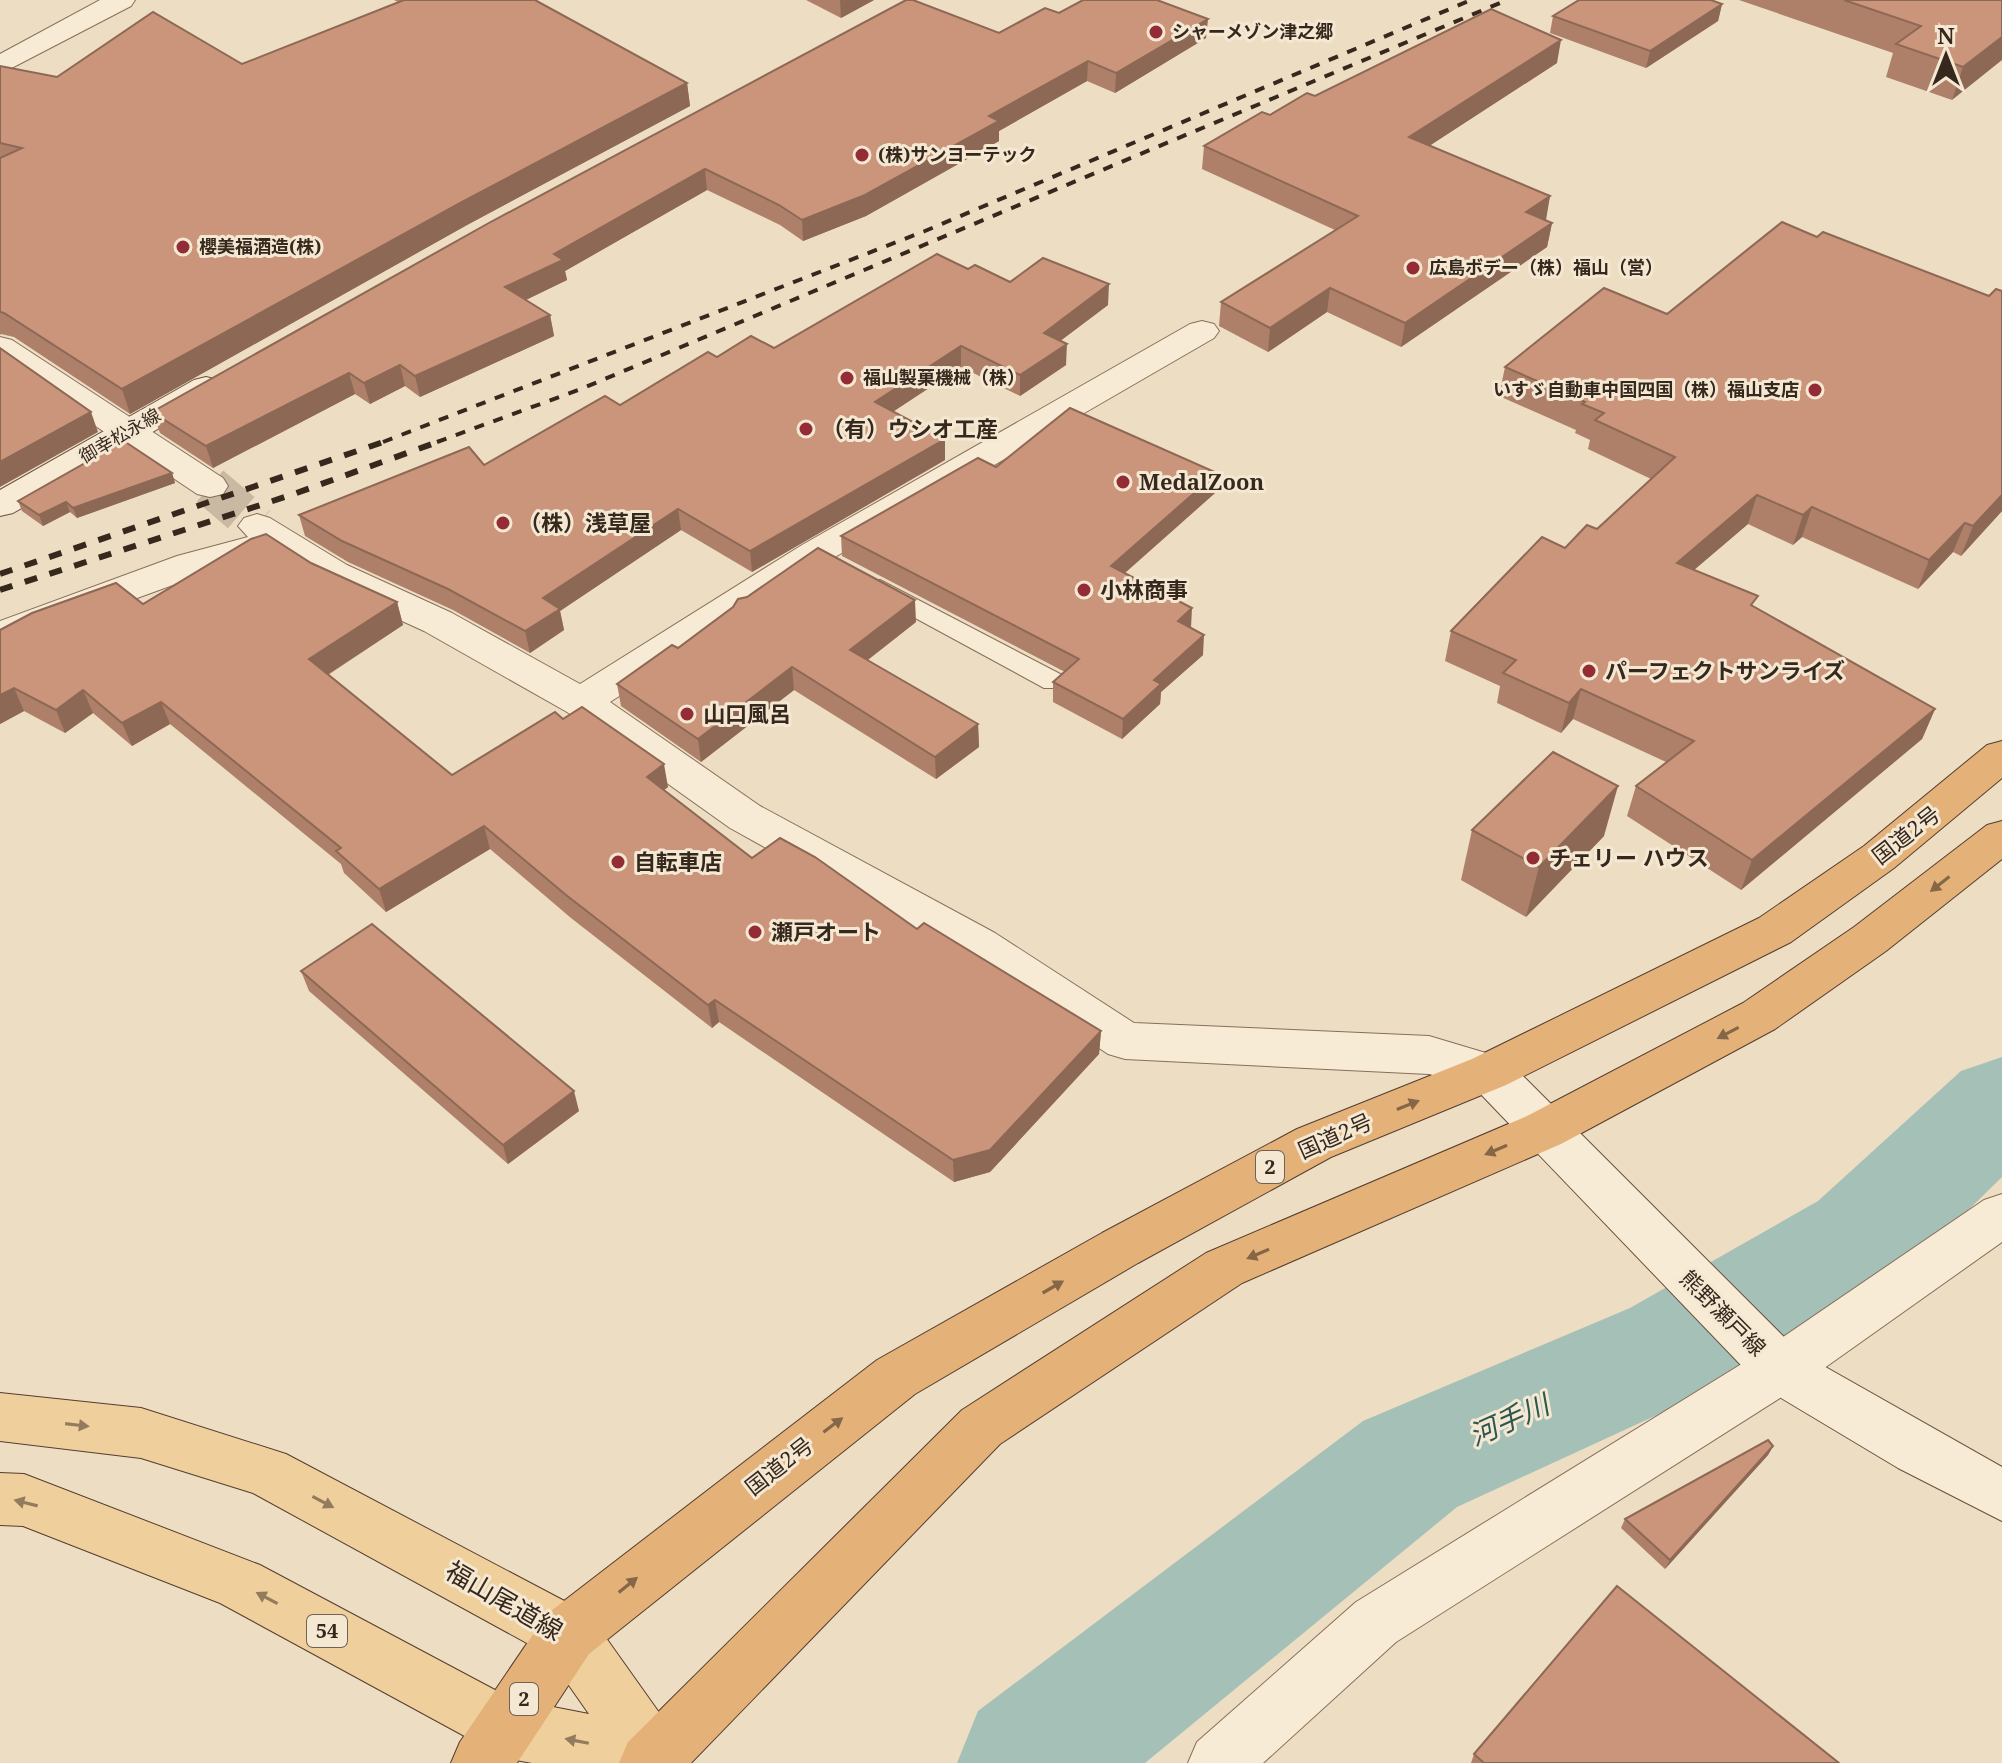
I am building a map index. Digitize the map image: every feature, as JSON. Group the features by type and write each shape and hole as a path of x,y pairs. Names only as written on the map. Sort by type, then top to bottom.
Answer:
{"highway":[{"name":"国道2号","path":"568,1634 896,1377 1120,1248 1314,1143 1489,1072 1775,930 1879,857 2002,755"},
{"path":"651,1759 981,1427 1224,1268 1544,1130 1759,1016 1870,939 2002,836"},
{"name":"2","path":"493,1745 568,1634"}],"main road":[{"name":"福山尾道線","path":"0,1417 141,1433 267,1472 568,1634 651,1759"},
{"name":"54","path":"0,1499 24,1500 240,1584 493,1745 651,1759"}],"street":[{"path":"0,65 121,0"},
{"path":"581,702 838,565 1202,331"},
{"path":"0,347 210,486"},
{"name":"御幸松永線","path":"0,505 236,371"},
{"path":"0,635 190,565 267,533 333,574 438,622 581,702 745,817 979,945 1125,1041 1429,1055 1489,1072"},
{"name":"熊野瀬戸線","path":"1489,1072 1780,1369 1917,1450 2002,1495"},
{"path":"1218,1763 1376,1622 1780,1369 2002,1215"}],"lane":[{"path":"838,565 1054,682"}],"building":[{"path":"404,0 535,0 687,83 462,202 122,389 0,312 0,158 22,148 0,143 0,66 57,77 153,12 242,64"},
{"path":"906,0 999,33 1045,8 1059,13 1083,0 1157,0 1208,19 1116,73 1088,61 989,116 999,121 865,195 802,220 779,205 705,169 554,254 563,260 505,287 550,315 415,376 400,365 364,383 349,373 206,446 152,412 487,224"},
{"path":"1579,0 1711,0 1722,4 1650,51 1553,16"},
{"path":"1844,0 2002,0 2002,37 1963,67 1896,44 1921,26"},
{"path":"1491,9 1561,40 1409,137 1550,196 1526,212 1552,223 1405,323 1330,288 1270,328 1221,302 1358,216 1204,146 1262,112 1270,115 1307,93 1315,96"},
{"path":"1782,222 1817,237 1823,232 1989,296 1996,289 2002,291 2002,495 1973,526 1965,523 1929,560 1812,507 1803,515 1757,495 1677,563 1758,596 1751,605 1935,709 1752,860 1636,786 1694,741 1581,689 1569,703 1503,673 1516,660 1451,631 1542,537 1565,548 1587,525 1597,529 1675,457 1595,420 1604,413 1582,404 1585,402 1505,367 1604,288 1667,314"},
{"path":"937,254 968,269 975,265 1010,282 1043,258 1109,284 1044,333 1067,344 1020,375 961,346 875,402 945,439 750,551 678,509 543,598 560,609 525,631 448,589 342,541 299,515 469,447 484,465 605,396 620,405 708,352 717,357 751,336 774,348"},
{"path":"0,348 91,412 0,462"},
{"path":"1070,408 1217,473 1111,566 1192,608 1178,621 1204,635 1154,680 1161,684 1123,719 1053,682 1079,659 841,536 978,458 996,467"},
{"path":"124,441 172,473 73,508 66,502 39,515 18,501"},
{"path":"266,534 311,563 397,602 309,659 452,775 555,712 563,719 582,707 664,764 647,777 752,858 780,838 815,857 917,929 924,923 1101,1031 990,1150 953,1160 715,1000 708,1005 566,895 484,826 379,889 336,851 341,848 161,702 122,723 83,690 56,710 14,688 0,695 0,630 32,613 116,583 143,604 251,539"},
{"path":"818,548 915,600 850,650 978,724 935,757 792,667 698,739 617,684 672,645 678,648 733,607 738,599 747,597"},
{"path":"1553,752 1618,786 1539,867 1472,830"},
{"path":"372,924 574,1091 503,1145 301,971"},
{"path":"1768,1440 1773,1446 1670,1560 1625,1519"},
{"path":"1617,1586 1839,1763 1484,1763 1474,1754"}],"waterway":[{"name":"河手川","path":"1030,1763 1410,1464 1675,1347 1861,1237 2002,1104"}],"tunnel":[{"path":"210,486 257,526"}],"railway":[{"path":"383,442 925,231 1471,0"},
{"path":"437,442 581,389 1507,0"},
{"path":"0,574 389,440"},
{"path":"0,590 291,495 443,440"}],"place":[{"name":"シャーメゾン津之郷","path":"1156,32"},
{"name":"(株)サンヨーテック","path":"862,155"},
{"name":"櫻美福酒造(株)","path":"183,247"},
{"name":"広島ボデー（株）福山（営）","path":"1413,268"},
{"name":"福山製菓機械（株）","path":"847,378"},
{"name":"いすゞ自動車中国四国（株）福山支店","path":"1815,390"},
{"name":"（有）ウシオ工産","path":"806,429"},
{"name":"MedalZoon","path":"1123,482"},
{"name":"（株）浅草屋","path":"503,523"},
{"name":"小林商事","path":"1084,590"},
{"name":"パーフェクトサンライズ","path":"1589,671"},
{"name":"山口風呂","path":"687,714"},
{"name":"チェリー ハウス","path":"1533,858"},
{"name":"自転車店","path":"618,862"},
{"name":"瀬戸オート","path":"755,932"}]}
